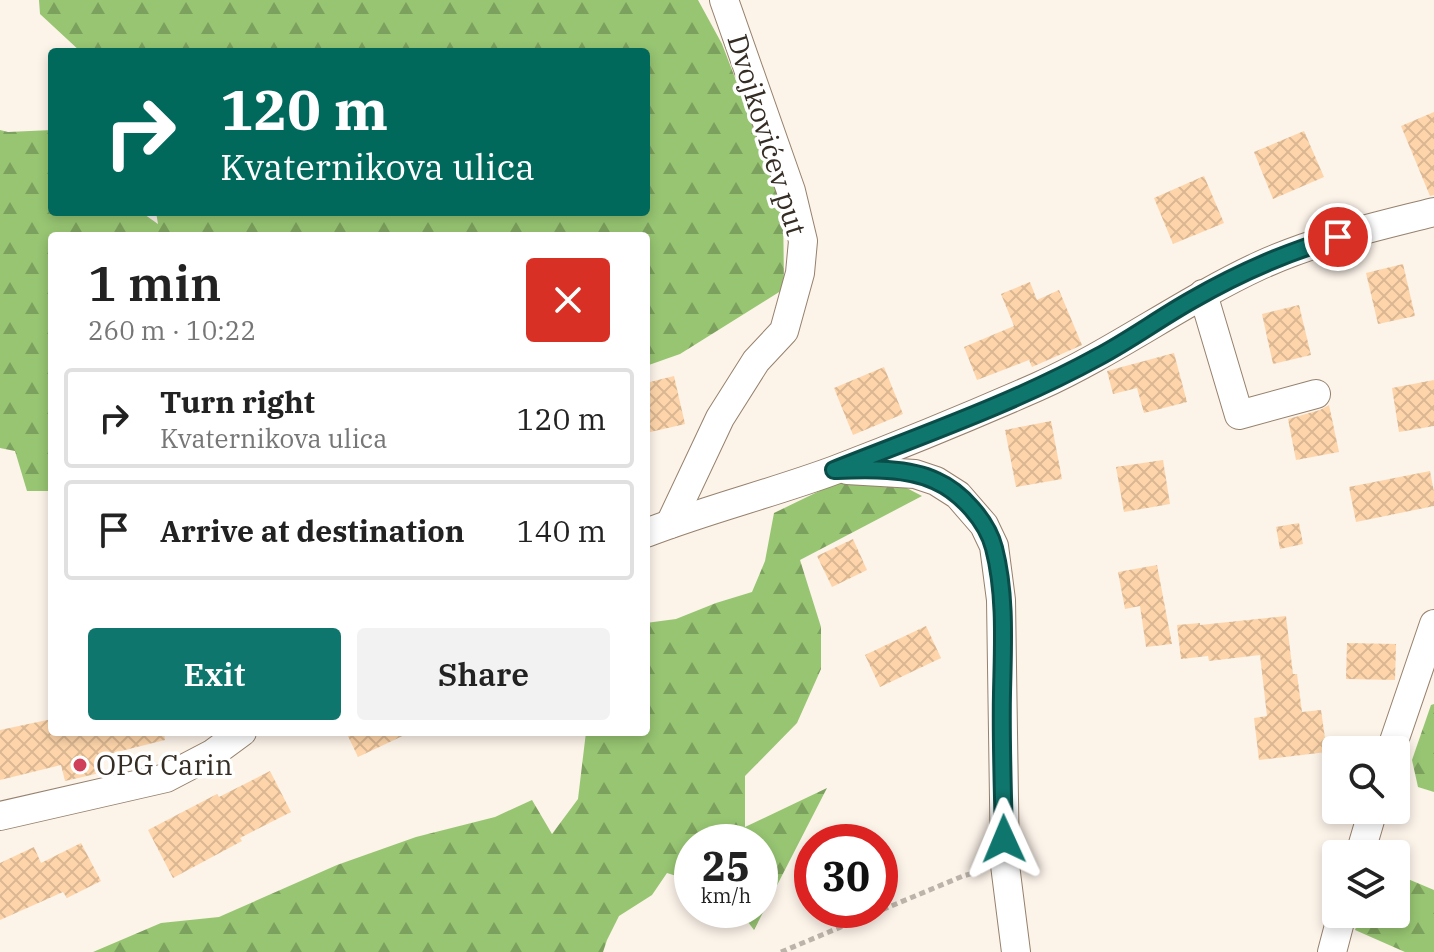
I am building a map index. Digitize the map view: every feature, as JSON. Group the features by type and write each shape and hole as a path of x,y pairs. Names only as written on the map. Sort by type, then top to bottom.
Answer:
{"street":[{"name":"Dvojkovićev put","path":"658,529 756,361 784,331 800,273 803,241 791,191 724,0"},
{"path":"658,529 834,470 976,413 1098,357 1203,294 1313,244 1434,212"},
{"path":"1203,294 1239,415 1316,394"},
{"path":"834,470 915,474 936,481 958,495 984,525 994,546 1001,600 1005,865 1016,952"},
{"path":"1396,736 1434,624"},
{"path":"0,816 166,778 212,754 237,736"},
{"path":"1332,952 1338,928"}],"path":[{"path":"781,952 963,876 1005,865"}],"green space":[{"path":"39,0 698,0 722,44 783,202 784,289 680,354 650,365 650,232 48,232 48,491 27,491 15,451 0,448 0,130 48,130 48,216 147,216 158,224 157,216 650,216 650,48 77,48 40,14"},
{"path":"838,482 899,484 922,496 800,560 821,627 821,669 797,723 745,776 745,824 674,824 674,875 667,873 652,895 619,916 603,952 93,952 161,923 219,917 337,865 416,837 495,817 532,800 552,834 578,799 586,736 650,736 650,622 676,619 752,592 765,561 774,513"},
{"path":"1434,704 1434,792 1418,787 1412,760 1431,705"},
{"path":"827,788 808,824 794,824 794,852 778,883 778,824 751,824"},
{"path":"1410,880 1434,890 1434,952 1405,952 1355,930 1410,928"}],"building":[{"path":"1434,112 1434,195 1430,196 1401,126"},
{"path":"1304,131 1324,177 1273,199 1254,152"},
{"path":"1204,176 1224,223 1173,244 1154,198"},
{"path":"1403,264 1415,316 1378,324 1366,273"},
{"path":"1030,282 1037,300 1059,290 1082,345 1032,367 1029,360 977,380 964,347 1014,326 1001,294"},
{"path":"1299,305 1311,355 1273,364 1262,314"},
{"path":"1174,353 1187,402 1144,413 1137,388 1113,394 1107,371"},
{"path":"884,367 903,414 853,435 834,388"},
{"path":"674,376 685,424 650,432 650,382"},
{"path":"1434,380 1434,426 1399,432 1392,388"},
{"path":"1329,405 1339,452 1296,460 1288,419"},
{"path":"1051,421 1062,479 1016,487 1005,430"},
{"path":"1163,460 1170,504 1124,512 1116,467"},
{"path":"1430,471 1434,506 1356,522 1349,487"},
{"path":"1299,523 1303,544 1280,549 1276,527"},
{"path":"853,539 867,570 832,587 817,556"},
{"path":"1157,565 1172,644 1146,647 1140,606 1125,609 1118,572"},
{"path":"1286,616 1293,674 1297,674 1302,712 1321,710 1325,736 1322,736 1322,753 1259,760 1254,718 1267,716 1260,655 1209,661 1208,656 1181,659 1177,625"},
{"path":"926,626 941,658 880,687 865,655"},
{"path":"1347,643 1396,644 1395,680 1346,679"},
{"path":"48,720 48,736 164,736 165,740 101,756 104,772 65,781 61,765 0,780 0,730"},
{"path":"348,736 403,736 358,757"},
{"path":"270,771 291,812 173,878 148,830"},
{"path":"81,843 101,881 67,898 63,892 0,920 0,863 34,847 41,863"}],"place":[{"name":"OPG Carin","path":"80,765"}],"route":[{"path":"1004,839 1003,644 994,546 984,525 958,495 936,481 915,474 834,470 1040,385 1098,357 1196,298 1262,265 1338,237"}]}
